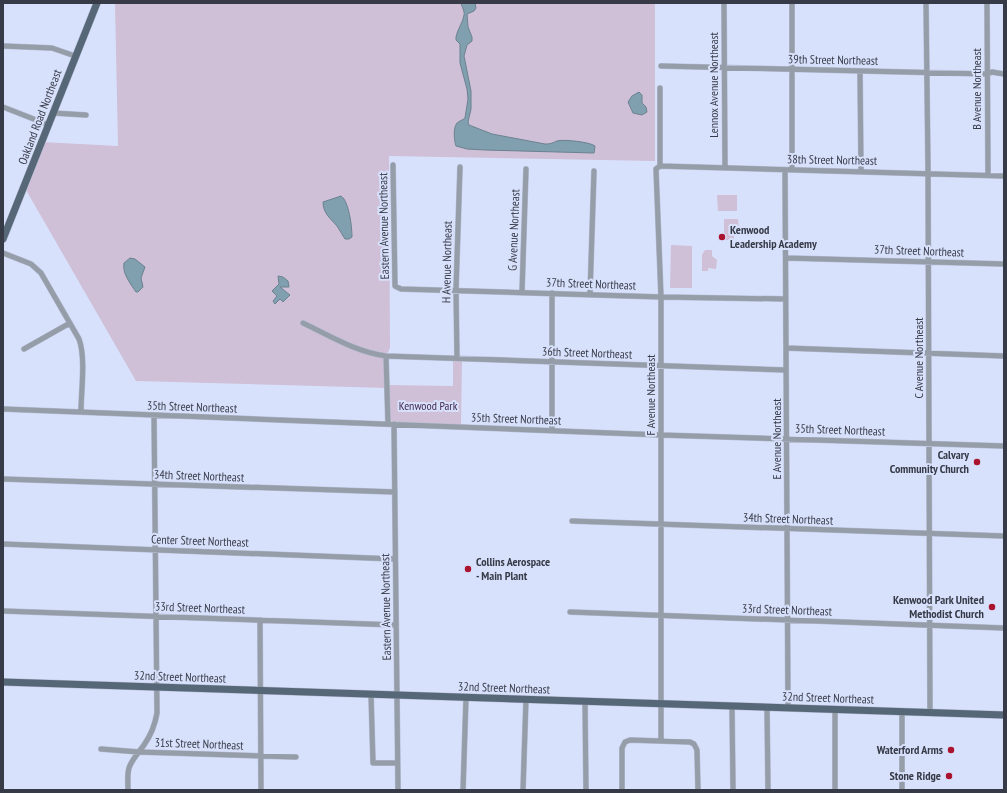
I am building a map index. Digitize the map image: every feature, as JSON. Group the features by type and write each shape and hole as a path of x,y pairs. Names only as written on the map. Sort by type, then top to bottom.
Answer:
{"main road":[{"name":"Oakland Road Northeast","path":"3,239 97,3"},
{"name":"32nd Street Northeast","path":"3,682 1004,715"}],"street":[{"name":"Lennox Avenue Northeast","path":"724,3 725,168"},
{"path":"792,3 792,169"},
{"name":"C Avenue Northeast","path":"926,3 930,712"},
{"name":"B Avenue Northeast","path":"987,3 988,175"},
{"path":"3,46 52,48 75,56"},
{"name":"39th Street Northeast","path":"661,66 927,73 987,74 992,72 1004,74"},
{"path":"860,71 861,171"},
{"name":"F Avenue Northeast","path":"660,88 660,166 656,169 661,297 661,741"},
{"path":"3,107 49,125"},
{"path":"53,113 86,115"},
{"name":"Eastern Avenue Northeast","path":"393,165 395,286"},
{"name":"38th Street Northeast","path":"660,166 1004,176"},
{"name":"H Avenue Northeast","path":"457,358 456,290 460,167"},
{"name":"G Avenue Northeast","path":"522,292 526,169"},
{"name":"E Avenue Northeast","path":"785,170 788,708"},
{"path":"590,294 594,171"},
{"path":"3,253 31,264 41,273 82,346 81,412"},
{"name":"37th Street Northeast","path":"786,258 1004,264"},
{"name":"37th Street Northeast","path":"395,286 401,288 661,297 786,299"},
{"path":"552,293 552,430"},
{"path":"24,349 70,323"},
{"name":"36th Street Northeast","path":"303,323 356,348 386,356 786,370"},
{"path":"786,348 1004,356"},
{"path":"386,356 388,424"},
{"name":"35th Street Northeast","path":"3,409 661,435 1004,446"},
{"path":"128,790 128,774 130,767 138,752 150,737 157,713 154,415"},
{"name":"Eastern Avenue Northeast","path":"394,424 398,790"},
{"name":"34th Street Northeast","path":"3,479 395,492"},
{"name":"34th Street Northeast","path":"572,521 1004,536"},
{"name":"Center Street Northeast","path":"3,544 395,559"},
{"name":"33rd Street Northeast","path":"3,611 396,625"},
{"name":"33rd Street Northeast","path":"570,612 1004,628"},
{"path":"260,620 261,790"},
{"path":"371,694 374,763 397,763"},
{"path":"463,790 466,698"},
{"path":"523,790 526,699"},
{"path":"585,701 586,790"},
{"path":"732,706 733,790"},
{"path":"767,707 768,790"},
{"path":"835,709 835,790"},
{"path":"902,712 902,790"},
{"path":"622,790 622,748 625,742 630,740 690,742 694,744 697,750 698,790"},
{"name":"31st Street Northeast","path":"101,749 138,752 296,757"}],"green space":[{"name":"Kenwood Park","path":"115,3 655,3 655,161 389,156 390,348 386,356 387,385 453,386 453,358 462,359 461,427 388,424 387,388 136,381 26,190 42,142 118,146"},
{"path":"717,195 737,195 737,211 718,211"},
{"path":"724,219 738,219 739,229 734,234 734,240 724,240"},
{"path":"671,245 692,246 692,288 670,288"},
{"path":"705,250 712,250 712,256 717,260 716,269 708,268 708,271 702,271 702,255"}],"water":[{"path":"461,3 475,3 476,8 474,11 467,14 468,27 472,41 467,45 464,56 471,91 469,125 492,134 545,144 565,140 588,143 595,146 594,153 485,150 467,149 456,146 454,131 457,123 465,118 468,99 460,63 460,44 456,40 464,14"},
{"path":"639,92 642,95 642,103 646,107 647,112 642,115 633,113 628,102 632,96"},
{"path":"341,196 346,203 350,215 352,237 349,239 345,239 337,226 327,215 323,206 323,202"},
{"path":"130,258 135,259 145,267 141,278 143,287 138,292 136,292 131,285 124,270 124,263"},
{"path":"278,276 283,277 288,281 289,287 280,287 290,295 283,302 280,299 275,304 273,301 277,296 272,291 279,284"}],"place":[{"name":"Kenwood Leadership Academy","path":"722,237"},
{"name":"Calvary Community Church","path":"977,462"},
{"name":"Collins Aerospace - Main Plant","path":"468,569"},
{"name":"Kenwood Park United Methodist Church","path":"992,607"},
{"name":"Waterford Arms","path":"951,750"},
{"name":"Stone Ridge","path":"949,776"}]}
